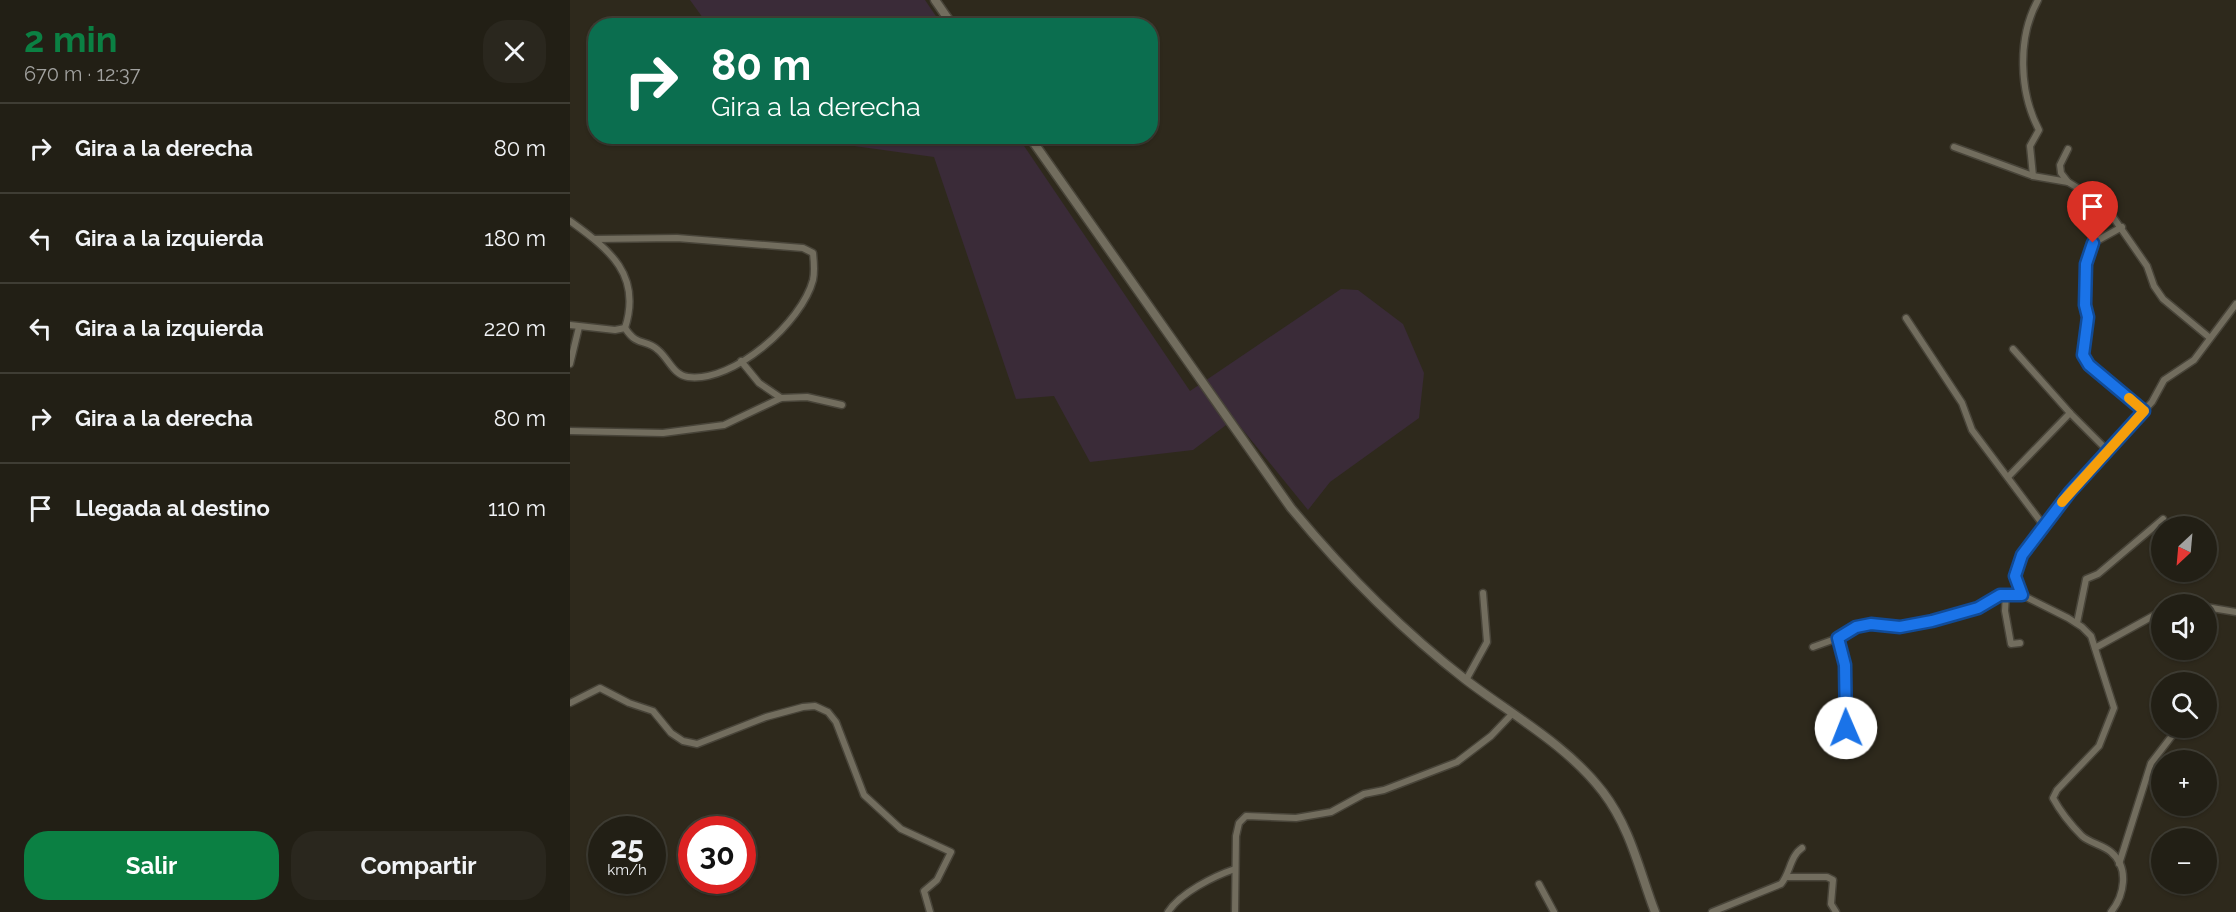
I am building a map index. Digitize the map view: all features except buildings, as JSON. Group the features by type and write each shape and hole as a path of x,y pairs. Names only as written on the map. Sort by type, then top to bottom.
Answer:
{"main road":[{"path":"935,0 947,18"},
{"path":"1035,144 1291,508 1353,581 1404,630 1466,680 1576,762 1602,791 1623,821 1655,912"}],"street":[{"path":"2033,176 2030,146 2039,130 2029,109 2024,80 2025,38 2030,14 2038,0"},
{"path":"1954,147 2033,176 2068,182 2104,204 2148,266 2154,286 2163,298 2210,338"},
{"path":"2068,149 2060,165 2068,182"},
{"path":"570,221 594,238 612,256 624,273 632,295 625,328"},
{"path":"2122,227 2093,243 2086,264 2085,305 2088,317 2083,355 2089,365 2144,411"},
{"path":"594,238 677,238 803,248 813,253 812,281 806,296 762,350 741,362 707,376 687,377 675,371 658,349 633,340 625,328"},
{"path":"2022,595 2016,585 2018,563 2044,526 2070,492 2144,411 2164,380 2194,360 2236,304"},
{"path":"1906,318 1962,403 1972,430 2044,526"},
{"path":"570,325 625,328"},
{"path":"570,364 579,327"},
{"path":"2013,350 2108,451"},
{"path":"741,362 759,383 781,398"},
{"path":"570,431 663,432 724,425 781,398 807,396 842,405"},
{"path":"2008,476 2070,413"},
{"path":"2077,623 2086,579 2098,574 2151,529"},
{"path":"1466,680 1487,642 1483,593"},
{"path":"2006,593 2005,611 2011,644 2020,643"},
{"path":"1813,647 1838,638 1856,627 1871,624 1900,627 1951,616 1978,608 2006,593 2022,595 2077,623 2087,631 2114,701 2113,714 2099,746 2057,790 2053,798 2082,836 2113,854 2119,865 2124,886 2122,897 2111,912"},
{"path":"2217,609 2236,612"},
{"path":"2095,648 2151,617"},
{"path":"1838,638 1845,665 1846,728"},
{"path":"570,704 600,688 629,703 653,711 671,733 683,741 697,744 710,741 748,723 803,707 815,706 828,712 836,722 864,795 902,828 951,852 937,880 924,891 930,912"},
{"path":"1235,912 1238,830 1239,823 1246,816 1296,818 1331,812 1364,794 1384,790 1457,762 1473,752 1512,714"},
{"path":"2119,865 2151,762 2170,738"},
{"path":"1712,912 1780,884 1786,878 1796,852 1802,848"},
{"path":"1168,912 1174,902 1207,880 1235,869"},
{"path":"1786,878 1827,877 1833,880 1831,904 1836,912"},
{"path":"1539,884 1554,912"}],"shaded area":[{"path":"690,0 925,0 937,18 703,18"},
{"path":"840,144 1023,144 1190,391 1341,289 1358,290 1403,324 1424,373 1419,418 1330,482 1308,510 1234,419 1193,450 1090,462 1054,396 1016,399 934,157"}],"slow traffic":[{"path":"2062,502 2144,411 2129,398"}],"route":[{"path":"1846,728 1845,665 1838,638 1856,627 1871,624 1900,627 1932,621 1978,608 2006,593 2022,595 2016,585 2015,576 2022,555 2070,492 2144,411 2089,365 2083,355 2088,317 2085,305 2086,264 2093,243"}]}
